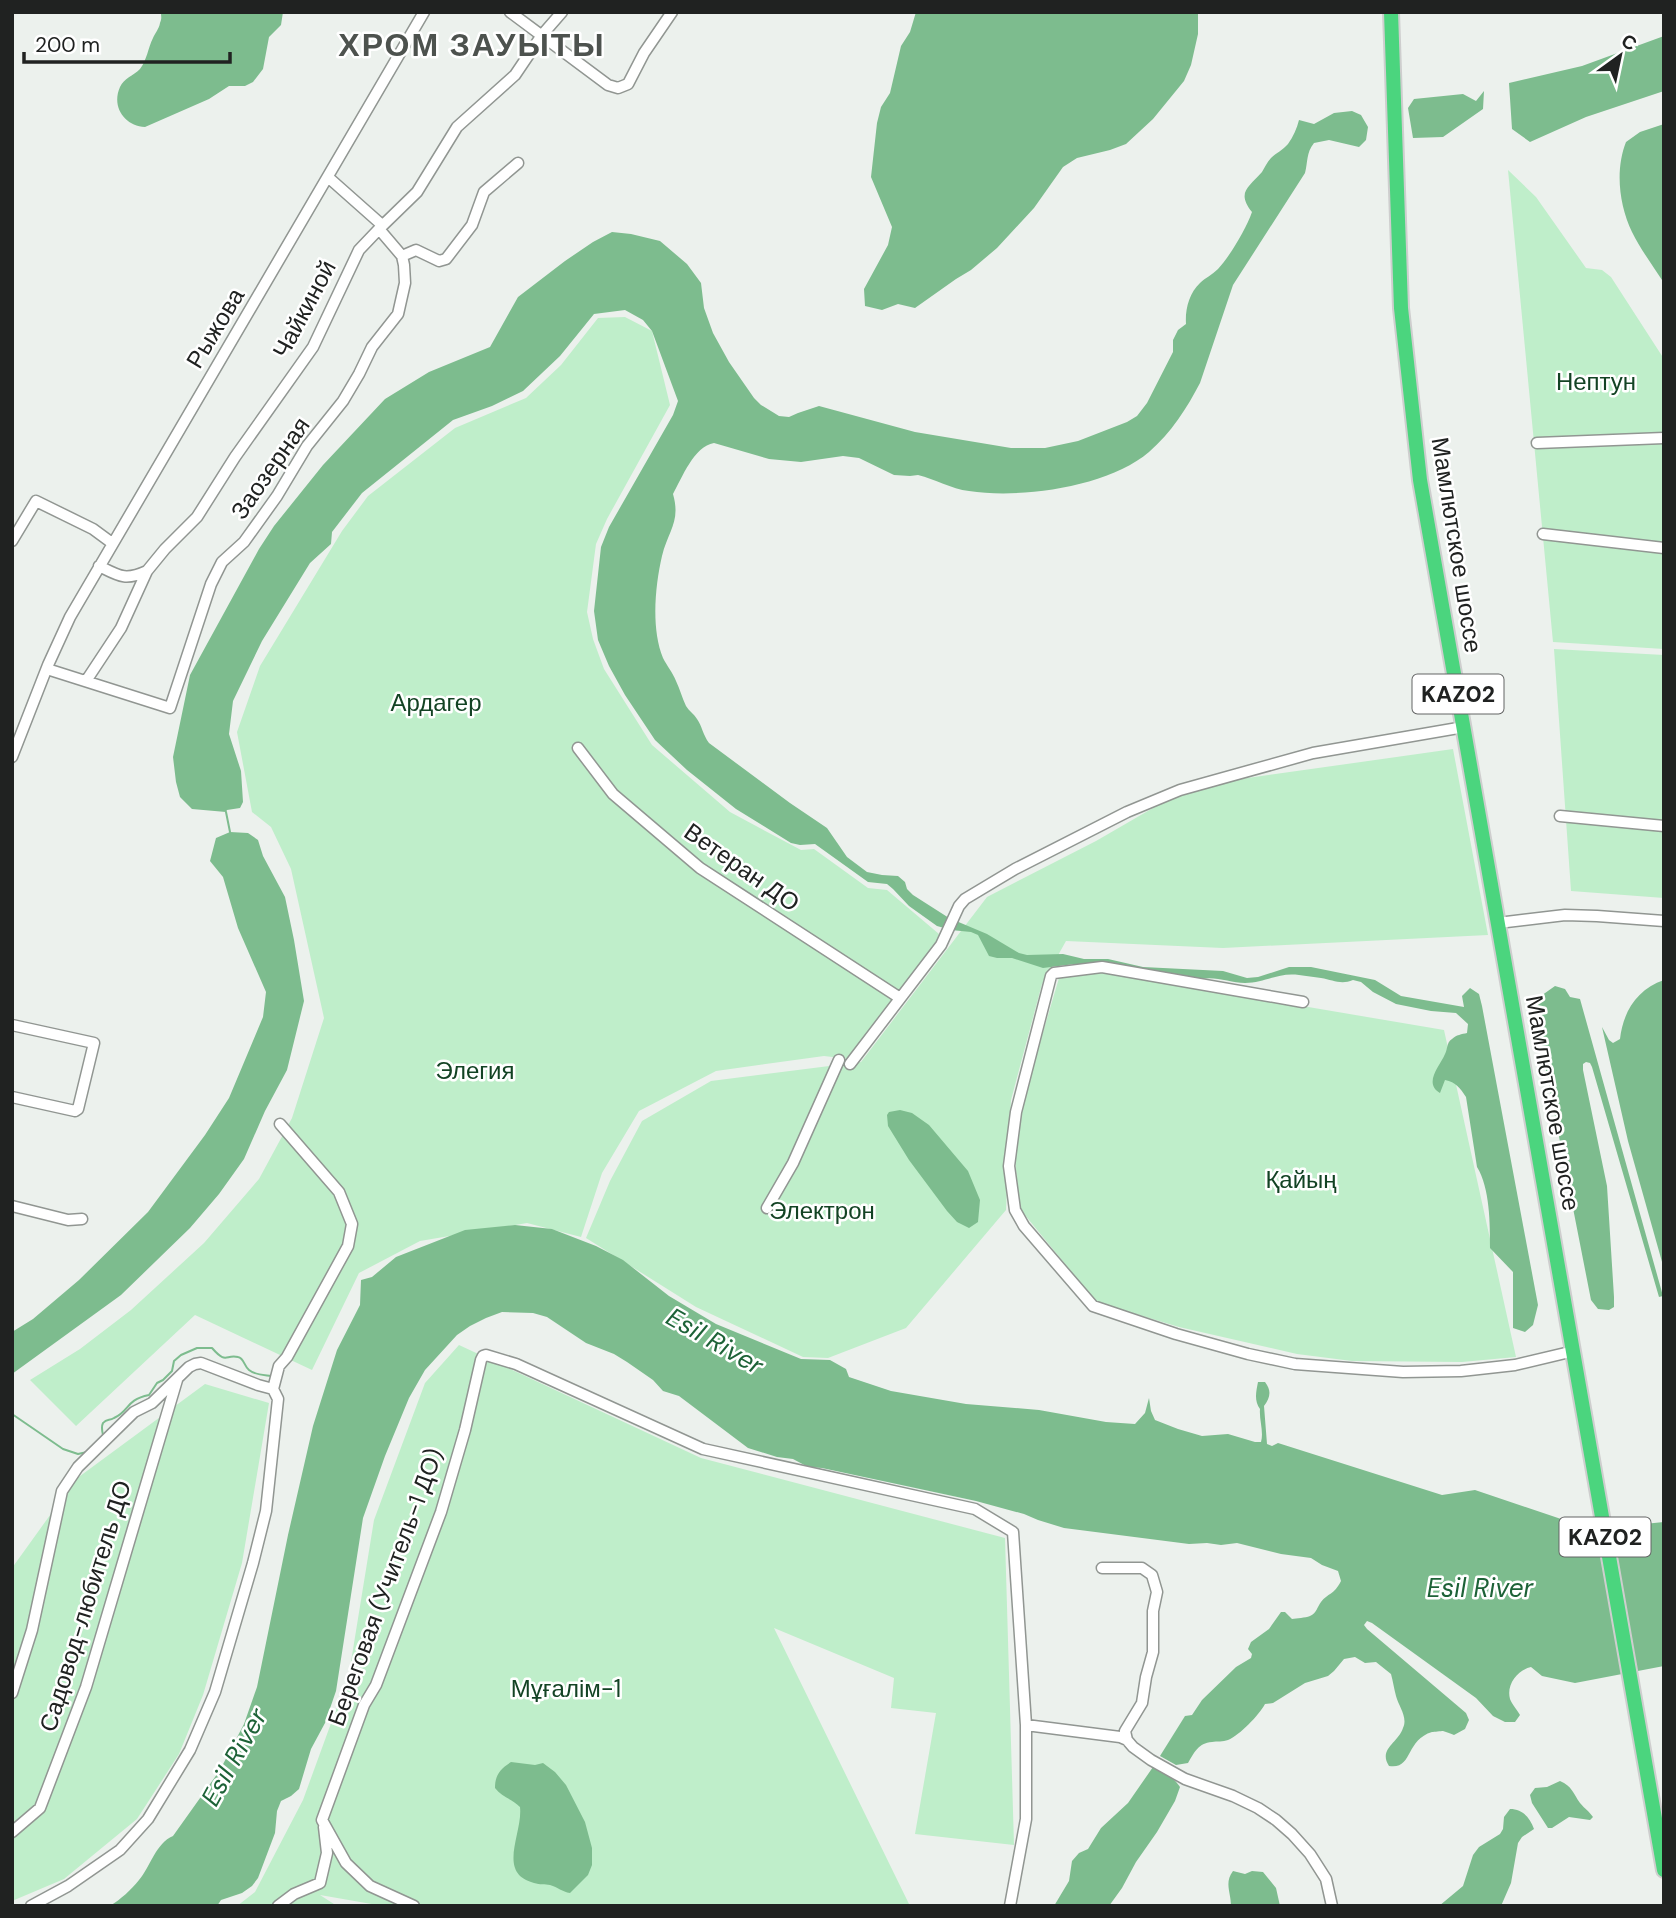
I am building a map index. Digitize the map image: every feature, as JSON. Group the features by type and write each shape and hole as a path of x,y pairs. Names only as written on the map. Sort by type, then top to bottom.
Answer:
{"highway":[{"name":"Мамлютское шоссе","path":"1391,12 1401,308 1420,480 1664,1870"}],"street":[{"name":"Рыжова","path":"47,669 70,617 112,543 329,178 424,12"},
{"path":"510,12 608,85 618,88 628,84 644,53 672,12"},
{"name":"Чайкиной","path":"86,681 121,628 146,571 197,517 235,457 313,347 355,257 380,227 417,192 457,128 515,75 542,35 562,12"},
{"path":"329,178 380,227 402,256 417,250 439,261 446,259 472,225 484,192 518,163"},
{"name":"Заозерная","path":"86,681 170,708 211,584 222,562 244,542 277,496 307,446 342,401 372,347 398,314 405,283 402,256"},
{"path":"1537,443 1664,438"},
{"path":"12,541 36,501 93,529 112,543"},
{"path":"1543,534 1664,548"},
{"path":"99,566 127,578 146,571"},
{"path":"12,758 47,669 86,681"},
{"path":"850,1064 941,945 965,899 1015,869 1127,812 1180,790 1313,753 1464,727"},
{"name":"Ветеран ДО","path":"578,748 613,794 700,869 900,998"},
{"path":"1560,816 1664,826"},
{"path":"1498,923 1566,915 1664,921"},
{"path":"1303,1002 1102,967 1054,973 1018,1097 1009,1166 1014,1210 1024,1226 1093,1306 1176,1334 1248,1354 1295,1364 1403,1372 1461,1371 1515,1365 1574,1351"},
{"path":"12,1025 94,1043 78,1109 75,1111 12,1097"},
{"path":"767,1208 793,1163 839,1060"},
{"path":"31,1906 68,1886 120,1850 148,1819 190,1750 215,1692 266,1511 278,1399 273,1389 279,1366 287,1357 348,1246 352,1224 339,1192 281,1124"},
{"path":"12,1206 68,1220 82,1219"},
{"name":"Береговая (Учитель-1 ДО)","path":"323,1822 364,1705 376,1685 441,1512 483,1356 491,1355 516,1364 703,1449 975,1509 1013,1532 1026,1725"},
{"path":"12,1693 32,1630 62,1492 78,1467 134,1412 152,1404 195,1364 201,1363 273,1389"},
{"name":"Садовод-любитель ДО","path":"12,1832 40,1808 86,1687 177,1380"},
{"path":"1102,1567 1142,1568 1152,1575 1157,1592 1153,1611 1153,1652 1142,1703 1125,1731 1127,1740"},
{"path":"1010,1906 1026,1819 1026,1725 1120,1737 1185,1779 1258,1808 1276,1819 1310,1854 1326,1879 1332,1906"},
{"path":"278,1906 294,1894 320,1883 327,1853 323,1822"},
{"path":"323,1822 346,1863 370,1886 414,1906"}],"green space":[{"name":"Нептун","path":"1508,170 1536,197 1586,268 1602,270 1611,277 1664,359 1664,649 1553,642"},
{"path":"625,317 652,331 670,405 596,544 587,612 604,669 652,745 730,812 801,850 814,849 868,888 887,890 939,934 937,943 849,1059 824,1056 716,1071 639,1111 602,1173 581,1237 527,1223 420,1241 359,1273 312,1370 195,1315 76,1426 30,1380 80,1349 131,1310 204,1243 259,1179 292,1118 324,1018 291,869 271,827 252,812 237,732 260,666 342,531 368,496 455,428 526,398 561,365 598,318"},
{"path":"1554,649 1664,655 1664,898 1571,891"},
{"name":"Электрон","path":"1453,749 1488,935 1223,948 1066,941 1042,984 1011,1100 1006,1210 906,1328 828,1358 803,1357 696,1307 586,1238 610,1181 642,1121 711,1081 861,1062 987,897 1096,841 1191,786"},
{"name":"Қайың","path":"1101,972 1444,1030 1516,1357 1462,1362 1352,1361 1297,1354 1179,1327 1096,1302 1020,1209 1015,1160 1023,1100 1059,978"},
{"name":"Мұғалім-1","path":"459,1345 701,1458 1005,1538 1014,1845 915,1834 936,1713 891,1708 894,1678 774,1628 910,1906 383,1906 320,1895 337,1906 237,1906 255,1892 303,1800 349,1674 374,1520 425,1383"},
{"path":"205,1384 269,1403 242,1563 203,1695 179,1754 137,1819 64,1879 12,1901 12,1568 76,1479"}],"water":[{"path":"161,12 283,12 281,25 269,37 263,69 253,82 245,86 229,86 209,99 145,127 138,126 122,114 117,102 118,94 124,81 137,71 146,58 161,19"},
{"path":"916,12 1198,12 1198,34 1191,65 1184,81 1153,119 1126,144 1077,158 1063,167 1034,208 997,248 971,270 915,308 898,304 882,310 865,306 864,289 888,245 892,227 871,177 877,123 881,107 890,93 901,46 910,32"},
{"path":"1664,36 1664,91 1586,117 1530,142 1512,129 1509,83 1582,66"},
{"path":"1484,91 1483,109 1443,137 1413,138 1408,108 1414,99 1463,94 1476,101"},
{"path":"1352,111 1361,115 1368,127 1366,140 1359,147 1329,140 1314,143 1311,147 1305,173 1233,285 1200,383 1190,402 1178,420 1149,452 1132,464 1088,482 1038,491 990,493 962,490 918,475 894,475 859,458 843,456 801,462 769,459 714,443 707,445 689,464 673,494 675,519 662,556 655,607 657,634 663,658 675,678 686,706 696,717 709,743 827,828 847,857 867,872 898,876 913,895 949,918 987,934 1019,953 1108,959 1143,967 1223,971 1247,978 1289,967 1311,967 1375,980 1401,996 1464,1007 1462,996 1470,988 1479,994 1538,1305 1533,1325 1525,1332 1513,1328 1513,1272 1490,1248 1487,1196 1477,1167 1466,1097 1449,1081 1445,1080 1440,1093 1433,1084 1434,1074 1449,1042 1467,1033 1468,1024 1456,1013 1396,1004 1361,982 1353,980 1341,982 1291,974 1252,983 1208,978 1196,981 1103,964 1043,968 1012,958 989,956 978,935 937,926 909,906 887,884 868,882 815,844 791,843 736,809 655,740 609,666 598,640 594,611 601,547 609,527 673,415 678,401 652,331 643,320 625,310 594,314 560,356 523,391 453,420 362,493 332,532 331,544 310,563 262,641 233,701 229,734 241,771 243,802 240,808 226,812 192,809 180,797 173,757 190,675 274,526 323,465 385,399 429,372 490,347 518,297 593,242 612,232 631,234 660,241 687,264 701,283 704,308 713,333 729,362 754,398 779,416 789,417 819,406 915,432 1011,448 1045,448 1078,441 1137,416 1147,403 1173,352 1173,340 1178,330 1186,324 1190,297 1200,283 1223,264 1246,226 1252,212 1245,199 1246,190 1271,158 1288,144 1299,120 1314,124 1334,113"},
{"path":"1664,124 1664,283 1639,245 1628,222 1621,199 1620,164 1626,142 1640,132"},
{"path":"230,832 248,833 258,840 263,856 285,897 304,1001 287,1070 244,1159 190,1228 121,1295 12,1374 12,1332 33,1319 79,1280 148,1212 229,1098 263,1017 266,992 238,928 223,877 210,861 216,838"},
{"path":"1664,980 1664,1269 1628,1141 1602,1027 1613,1043 1620,1039 1624,1020 1633,1003 1646,989"},
{"path":"1555,986 1565,989 1570,997 1580,999 1663,1296 1659,1297 1592,1067 1586,1062 1583,1064 1583,1070 1607,1186 1614,1297 1614,1307 1609,1310 1598,1309 1591,1300 1534,1009 1538,998"},
{"path":"900,1110 912,1113 929,1125 968,1171 980,1200 978,1222 969,1228 957,1222 947,1211 909,1160 888,1126 889,1112"},
{"name":"Esil River","path":"515,1225 552,1229 596,1246 623,1260 669,1296 716,1324 801,1359 830,1360 846,1369 849,1377 891,1391 966,1404 1039,1410 1106,1422 1135,1424 1145,1413 1149,1398 1155,1420 1202,1436 1228,1434 1261,1442 1260,1409 1256,1393 1258,1382 1265,1382 1269,1391 1264,1406 1267,1444 1272,1446 1278,1443 1442,1495 1475,1490 1567,1521 1624,1526 1664,1522 1664,1666 1575,1683 1542,1676 1531,1667 1518,1674 1511,1683 1510,1699 1520,1715 1515,1722 1505,1722 1493,1716 1476,1698 1367,1621 1364,1625 1367,1629 1466,1713 1469,1720 1465,1729 1454,1735 1443,1731 1423,1736 1402,1764 1389,1766 1386,1760 1387,1750 1401,1733 1404,1724 1391,1674 1376,1662 1365,1663 1355,1657 1344,1659 1328,1676 1305,1683 1273,1703 1265,1704 1249,1724 1233,1737 1226,1741 1203,1744 1188,1763 1176,1765 1160,1756 1185,1716 1192,1715 1202,1700 1236,1667 1251,1658 1252,1654 1248,1649 1251,1642 1269,1629 1281,1612 1285,1612 1292,1619 1308,1617 1314,1613 1341,1581 1338,1571 1311,1558 1237,1543 1189,1544 1064,1528 976,1501 808,1467 793,1459 748,1448 679,1396 663,1391 653,1380 627,1362 586,1343 547,1317 533,1313 502,1312 457,1335 425,1370 409,1398 363,1518 336,1691 325,1723 311,1749 299,1789 281,1801 275,1833 258,1878 242,1893 221,1900 217,1906 110,1906 136,1884 162,1844 173,1836 220,1770 244,1724 257,1687 313,1426 337,1350 360,1305 361,1280 372,1277 396,1257 465,1230"},
{"path":"511,1762 535,1765 543,1763 555,1772 566,1785 585,1822 592,1848 592,1865 588,1875 570,1893 550,1885 534,1883 516,1871 514,1851 520,1807 495,1788 499,1773"},
{"path":"1153,1767 1168,1774 1180,1787 1175,1801 1122,1888 1109,1906 1054,1906 1069,1881 1072,1861 1079,1853 1088,1849 1101,1828 1128,1803"},
{"path":"1560,1781 1570,1788 1593,1817 1590,1820 1569,1817 1548,1828 1530,1795 1535,1788 1547,1787"},
{"path":"1510,1809 1525,1815 1534,1829 1518,1843 1511,1883 1501,1906 1439,1906 1463,1886 1473,1855 1479,1847 1500,1834 1504,1817"},
{"path":"1233,1871 1245,1874 1252,1871 1263,1872 1276,1888 1280,1906 1231,1906 1228,1884"}],"waterway":[{"path":"226,812 230,832"},
{"path":"98,1441 103,1435 104,1421 119,1415 136,1400 149,1395 157,1383 172,1371 174,1361 197,1348 212,1348 223,1358 240,1358 251,1372 271,1376"},
{"path":"12,1414 63,1449 78,1454 87,1452"}],"district":[{"name":"ХРОМ ЗАУЫТЫ","path":"472,45"}],"park label":[{"name":"Ардагер","path":"436,702"},
{"name":"Элегия","path":"475,1070"}]}
